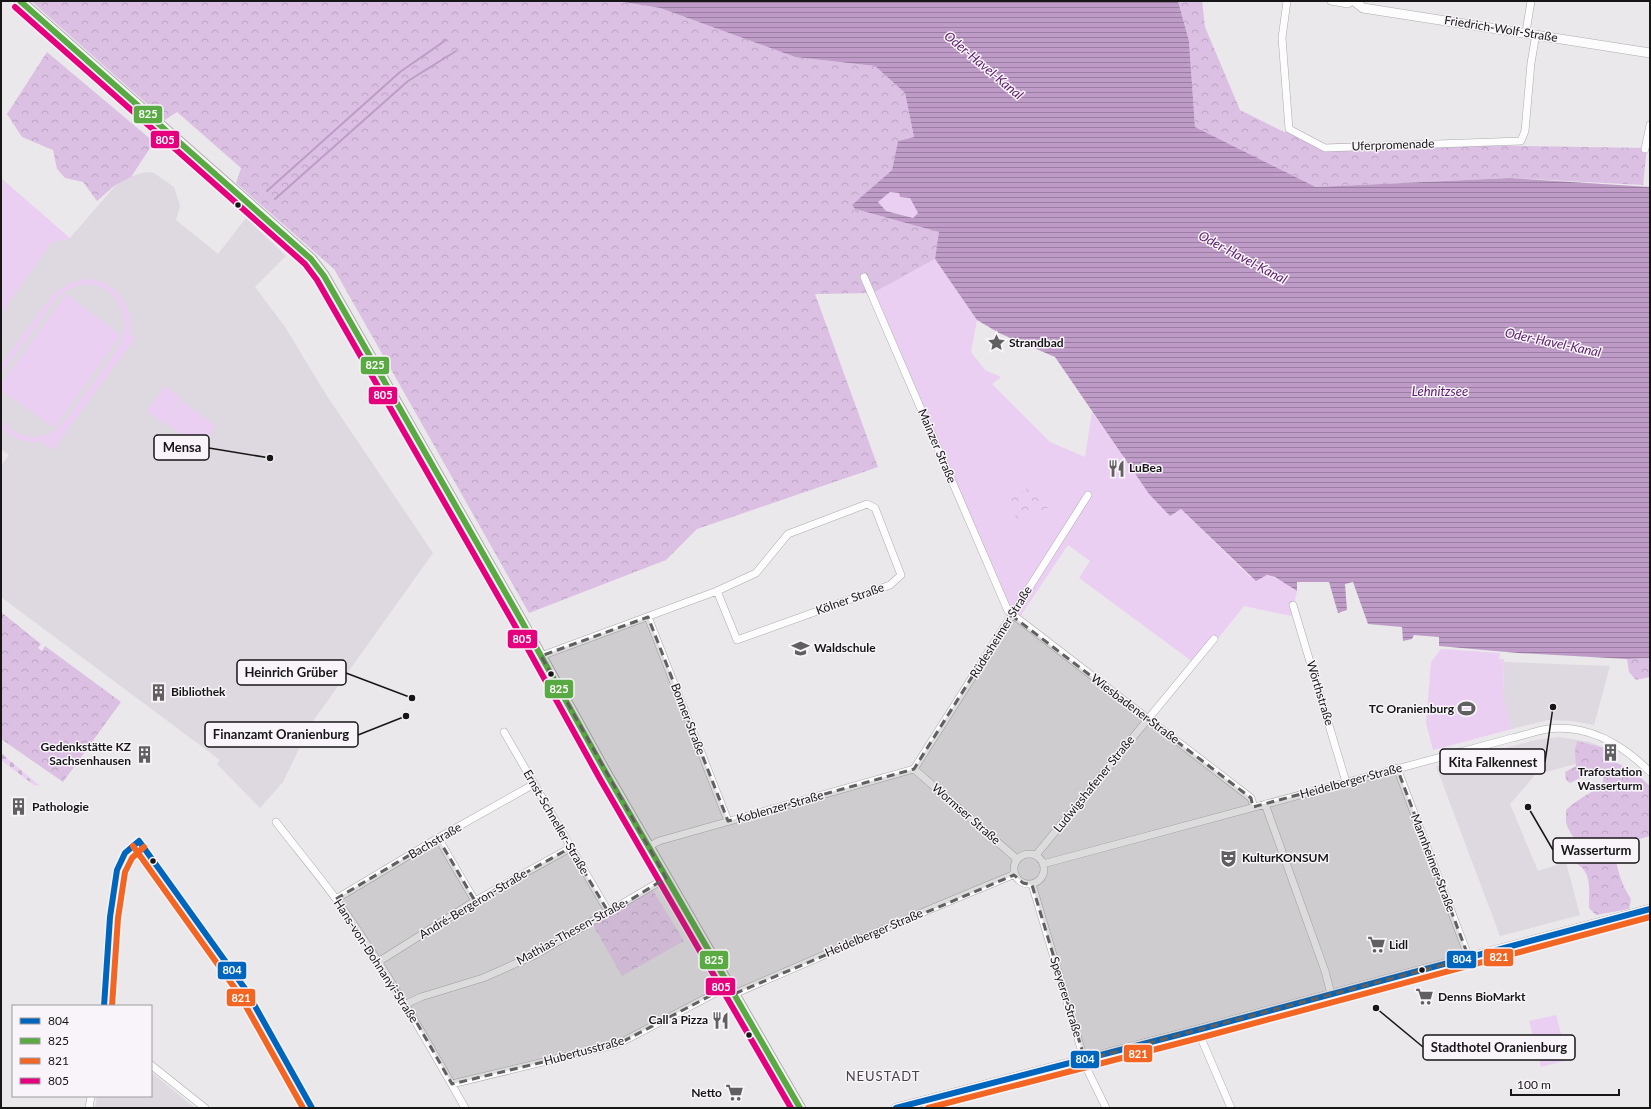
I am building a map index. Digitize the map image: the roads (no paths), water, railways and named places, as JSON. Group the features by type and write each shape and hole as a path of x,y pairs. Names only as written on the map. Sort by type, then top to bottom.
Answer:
{"main road":[{"path":"20,1 311,260 324,276 648,847 800,1108"}],"street":[{"name":"Uferpromenade","path":"1287,1 1282,38 1289,129 1325,148 1521,140 1525,131 1536,34"},
{"name":"Friedrich-Wolf-Straße","path":"1331,1 1348,4 1353,1 1363,8 1526,32 1650,53"},
{"path":"1526,32 1531,1"},
{"path":"1646,149 1650,126"},
{"name":"Mainzer Straße","path":"864,277 999,591 1011,615"},
{"name":"Rüdesheimer Straße","path":"914,769 1088,495"},
{"name":"Kölner Straße","path":"541,656 717,591 756,572 788,534 867,504 875,508 901,575 890,585 737,640 717,591"},
{"name":"Wörthstraße","path":"1293,605 1346,782"},
{"name":"Wiesbadener Straße","path":"1011,615 1251,798 1254,807"},
{"name":"Bonner Straße","path":"648,617 728,821"},
{"name":"Ludwigshafener Straße","path":"1036,855 1214,638"},
{"name":"Heidelberger Straße","path":"1043,864 1397,768 1549,729 1573,730 1608,739 1636,757 1650,772"},
{"name":"Ernst-Schneller-Straße","path":"504,732 609,913"},
{"name":"Mannheimer Straße","path":"1397,768 1469,958"},
{"name":"Koblenzer Straße","path":"648,847 659,841 914,769"},
{"name":"Wormser Straße","path":"914,769 1017,859"},
{"name":"Bachstraße","path":"336,898 534,784"},
{"path":"1265,804 1325,971 1331,994"},
{"name":"Hans-von-Dohnanyi-Straße","path":"276,822 336,898 406,1004 465,1108"},
{"path":"438,838 475,901"},
{"path":"104,1005 110,917 117,870 125,853 139,841 246,990 312,1108"},
{"name":"André-Bergeron-Straße","path":"378,962 475,901 570,848"},
{"path":"1026,854 1036,855 1043,864 1044,874 1032,884 1023,883 1018,880 1015,874 1014,867 1017,859 1026,854"},
{"name":"Heidelberger Straße","path":"732,990 1015,874"},
{"name":"Mathias-Thesen-Straße","path":"406,1004 421,997 483,978 535,955 609,913 666,878"},
{"name":"Speyerer Straße","path":"1032,884 1087,1069 1106,1108"},
{"path":"896,1108 1085,1060 1650,909"},
{"name":"Hubertusstraße","path":"452,1084 618,1044 732,990"},
{"path":"1201,1029 1201,1038 1231,1108"},
{"path":"152,1066 205,1108"},
{"path":"89,1108 91,1097"}],"water":[{"name":"Lehnitzsee","path":"617,1 1178,1 1189,41 1195,127 1316,187 1510,178 1650,187 1650,658 1627,659 1518,653 1439,646 1439,637 1414,635 1412,639 1403,641 1402,627 1368,624 1353,582 1345,584 1347,610 1338,613 1329,582 1297,582 1297,591 1275,577 1267,575 1256,581 1181,509 1170,516 1149,494 1055,357 999,333 977,320 935,259 939,232 855,209 852,205 892,170 898,141 914,137 905,93 875,66 795,57 660,8","holes":["890,192 899,193 900,197 910,198 918,213 913,218 886,211 878,202"]}],"waterway":[{"path":"267,191 400,72 446,40"},
{"path":"275,199 408,81 456,51"}],"place":[{"name":"Strandbad","path":"996,343"},
{"name":"Mensa","path":"270,458"},
{"name":"LuBea","path":"1116,468"},
{"name":"Waldschule","path":"801,648"},
{"name":"Bibliothek","path":"158,692"},
{"name":"Heinrich Grüber","path":"412,698"},
{"name":"Kita Falkennest","path":"1553,707"},
{"name":"TC Oranienburg","path":"1467,709"},
{"name":"Finanzamt Oranienburg","path":"406,716"},
{"name":"Trafostation Wasserturm","path":"1610,753"},
{"name":"Gedenkstätte KZ Sachsenhausen","path":"144,754"},
{"name":"Pathologie","path":"19,807"},
{"name":"Wasserturm","path":"1528,807"},
{"name":"KulturKONSUM","path":"1229,858"},
{"name":"Lidl","path":"1376,945"},
{"name":"Denns BioMarkt","path":"1425,997"},
{"name":"Stadthotel Oranienburg","path":"1376,1008"},
{"name":"Call a Pizza","path":"721,1020"},
{"name":"Netto","path":"735,1093"}],"district":[{"name":"NEUSTADT","path":"883,1076"}],"water label":[{"name":"Oder-Havel-Kanal","path":"984,65"},
{"name":"Oder-Havel-Kanal","path":"1243,257"},
{"name":"Oder-Havel-Kanal","path":"1553,342"}]}
